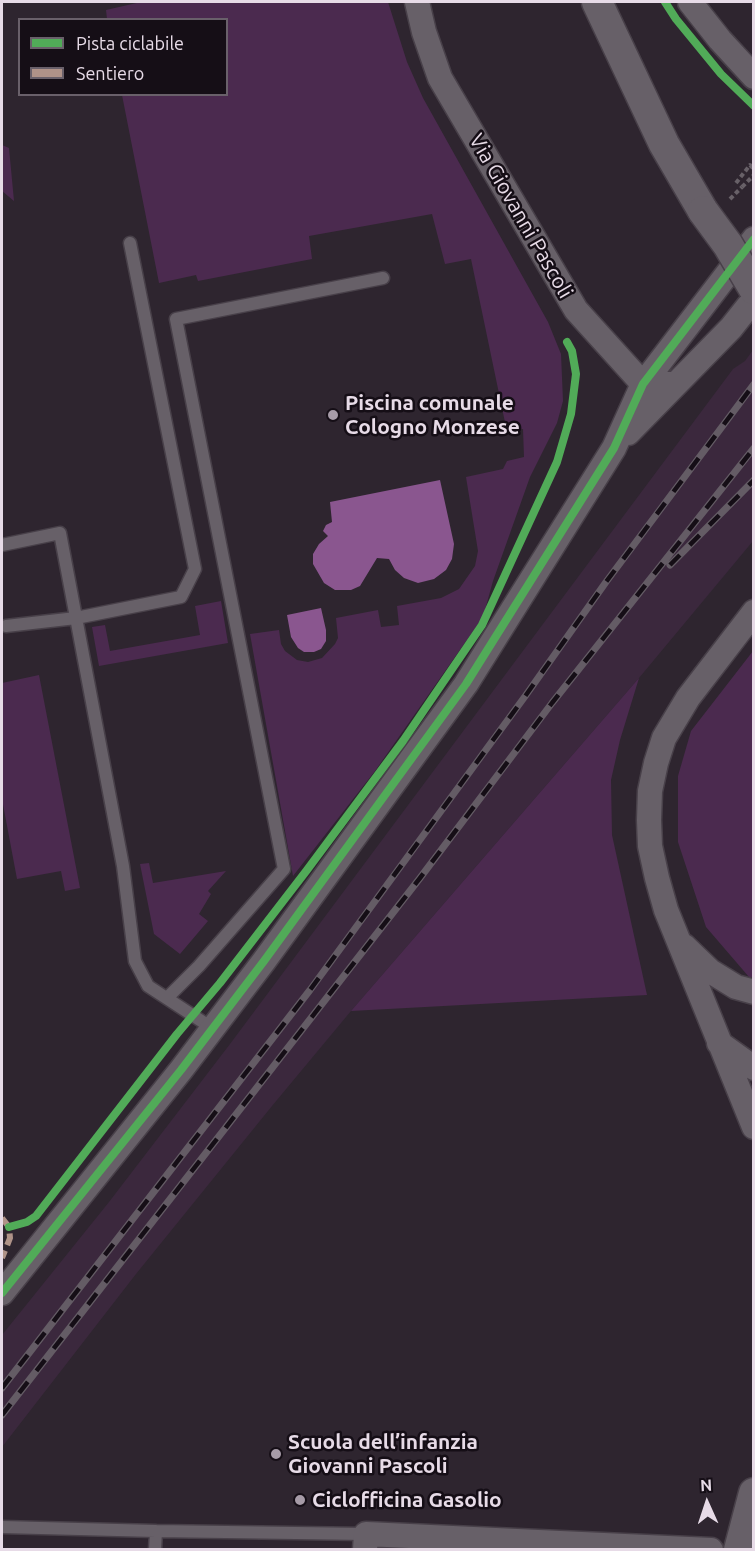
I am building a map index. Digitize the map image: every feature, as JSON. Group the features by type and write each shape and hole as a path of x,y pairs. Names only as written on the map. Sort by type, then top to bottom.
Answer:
{"street":[{"name":"Via Giovanni Pascoli","path":"417,2 424,32 440,78 576,310 643,384"},
{"path":"597,2 664,144 753,289"},
{"path":"690,2 753,77"},
{"path":"2,1293 174,1079 271,951 466,684 614,448 643,384 753,239"},
{"path":"614,448 731,328 753,299"},
{"path":"643,384 675,384"},
{"path":"753,612 688,698 664,738 650,791 650,846 657,878 678,940 753,1127"},
{"path":"678,940 710,971 736,987 753,992"},
{"path":"719,1043 753,1068"},
{"path":"739,1550 753,1493"},
{"path":"365,1542 711,1550"}],"lane":[{"path":"6,626 76,618 181,597 195,569 130,243"},
{"path":"167,998 199,966 285,869 176,319 383,278"},
{"path":"2,546 60,533 123,866 135,961 148,986 212,1028"},
{"path":"2,1527 156,1531 365,1542"},
{"path":"155,1550 156,1531"}],"path":[{"path":"736,183 750,165 753,169"},
{"path":"742,187 753,175"}],"shaded area":[{"path":"141,2 388,2 407,62 423,98 548,322 561,354 563,401 557,423 530,477 493,581 483,617 375,771 293,876 250,634 279,630 281,644 285,651 297,660 308,662 322,658 335,644 338,638 336,618 378,610 381,627 399,625 397,606 441,598 459,589 475,566 478,551 466,477 503,469 507,461 524,457 523,429 507,432 471,259 445,264 432,214 309,236 312,259 198,281 196,275 159,283 122,96 228,96 228,18 107,18 106,10"},
{"path":"2,145 9,148 14,201 2,191"},
{"path":"753,350 753,541 639,678 351,1011 272,1106 136,1274 2,1447 2,1335 109,1202 230,1044 733,369 745,361"},
{"path":"440,480 454,544 452,559 446,570 434,579 418,583 404,578 395,570 389,559 377,558 360,586 351,590 335,590 324,583 313,564 313,554 328,536 323,531 326,525 332,522 330,502"},
{"path":"221,601 228,643 99,666 92,627 105,625 110,651 200,635 195,606"},
{"path":"321,608 326,641 321,649 304,652 298,648 291,637 287,615"},
{"path":"753,651 753,977 749,977 706,927 678,842 678,776 691,731"},
{"path":"39,675 80,888 65,891 61,871 17,879 2,799 2,683"},
{"path":"639,678 620,740 611,780 612,835 647,995 351,1011"},
{"path":"149,863 153,883 226,871 208,891 211,894 199,914 208,921 180,954 154,934 140,864"}],"railway":[{"path":"2,1388 310,990 606,582 754,384"},
{"path":"2,1415 420,878 552,703 754,448"},
{"path":"670,565 754,480"}],"marked path":[{"path":"2,1218 9,1227 10,1238 2,1258"}],"cycle path":[{"path":"665,2 721,74 754,106"},
{"path":"2,1293 181,1070 264,961 466,684 614,448 643,384 754,239"},
{"path":"9,1227 27,1222 36,1216 177,1034 220,983 403,741 482,625 557,462 571,414 576,374 572,351 567,342"}],"place":[{"name":"Piscina comunale Cologno Monzese","path":"333,415"},
{"name":"Scuola dell’infanzia Giovanni Pascoli","path":"276,1454"},
{"name":"Ciclofficina Gasolio","path":"300,1500"}]}
